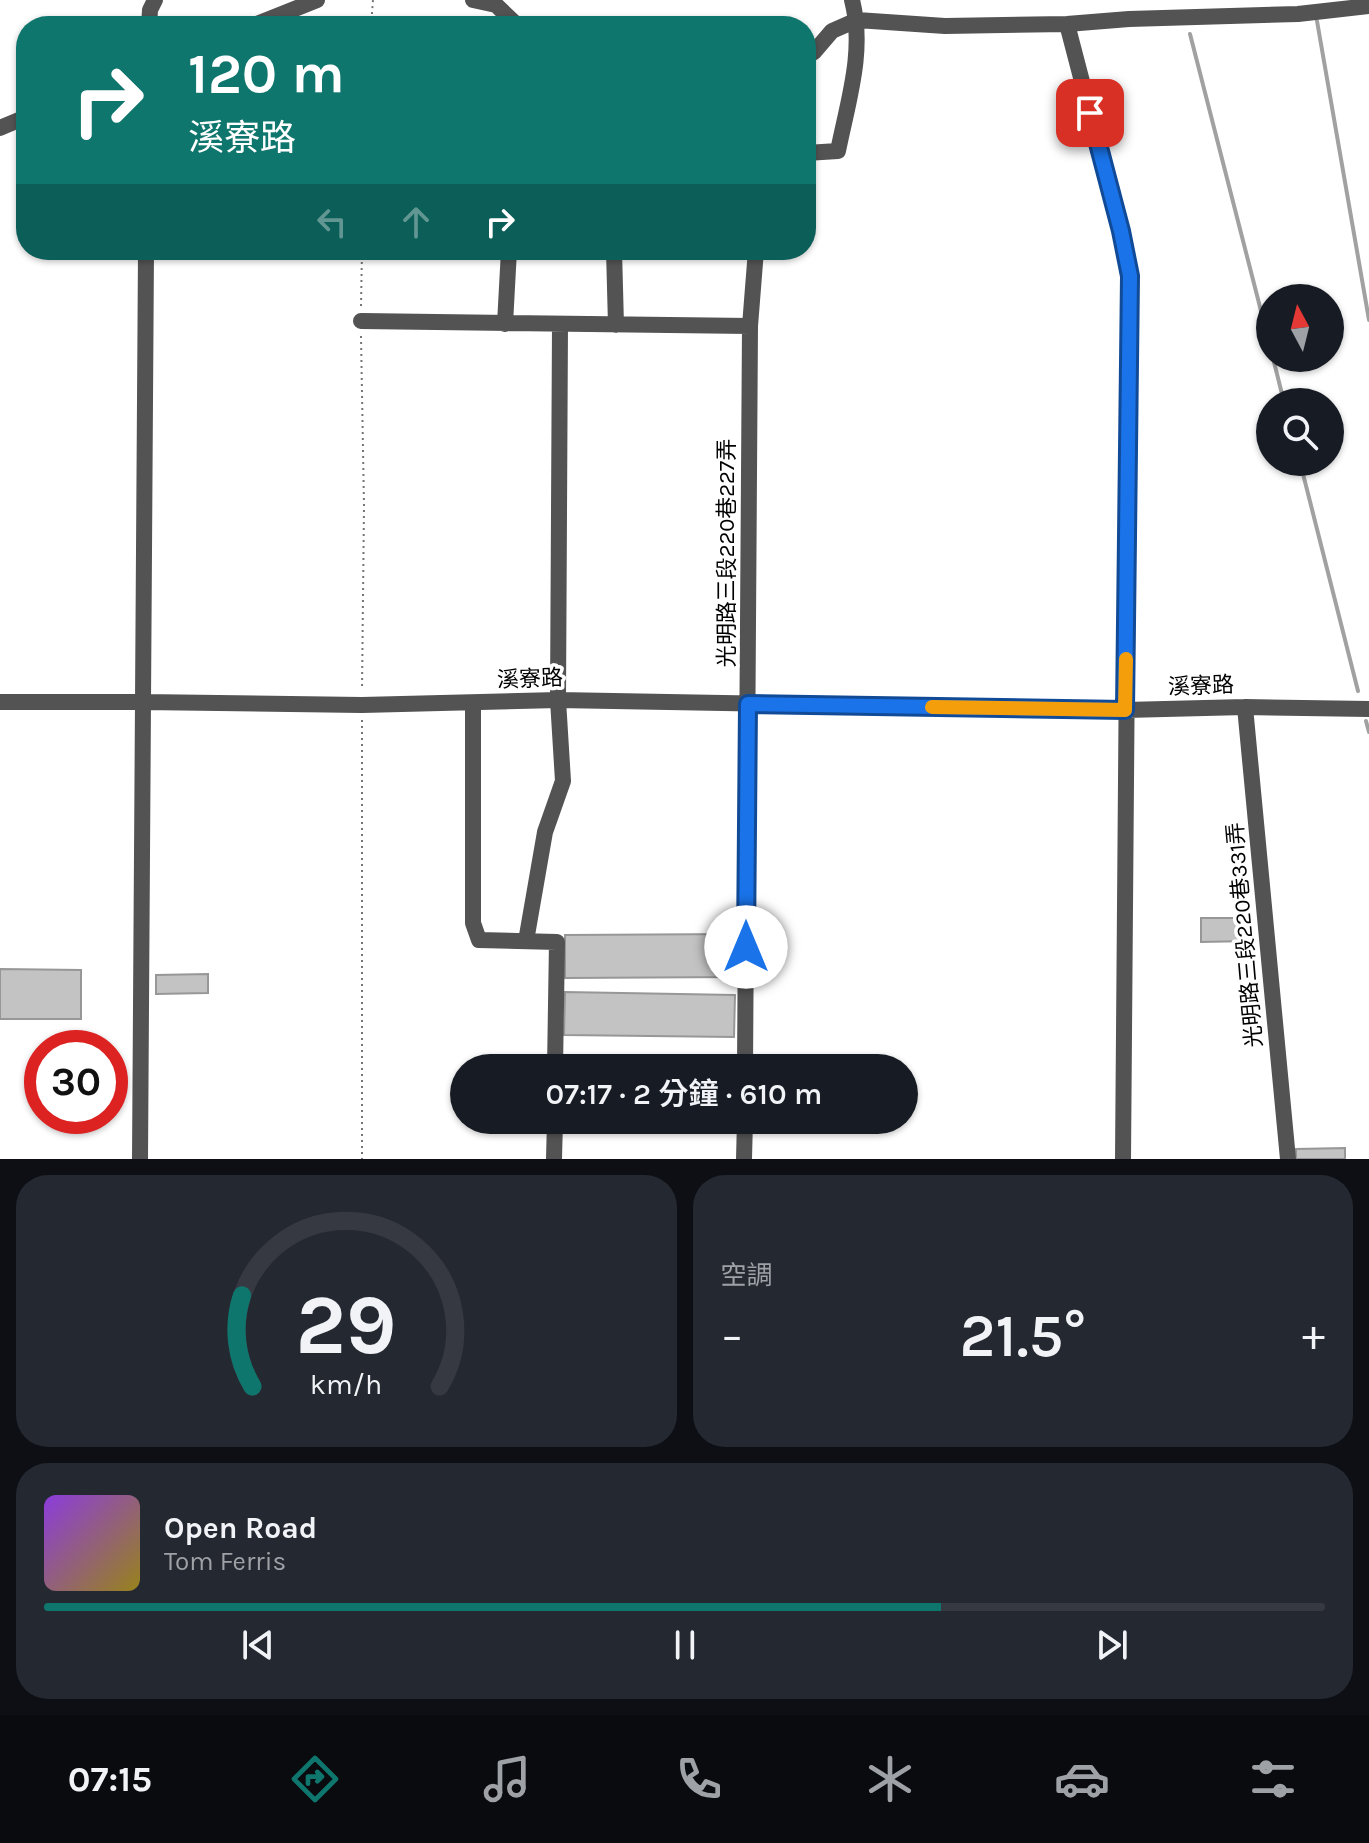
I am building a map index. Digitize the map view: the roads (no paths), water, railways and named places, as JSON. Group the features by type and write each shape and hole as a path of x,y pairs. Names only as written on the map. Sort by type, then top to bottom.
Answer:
{"street":[{"path":"277,16 317,0"},
{"path":"473,0 496,2"},
{"path":"816,152 838,151 858,57 857,20 852,0"},
{"path":"816,50 832,31 857,20 945,26 1067,24 1298,14 1369,6"},
{"path":"1067,24 1130,276 1123,1159"},
{"path":"140,1159 146,260"},
{"path":"505,324 508,260"},
{"path":"614,260 616,325"},
{"name":"光明路三段220巷227弄","path":"745,1054 750,326 755,260"},
{"path":"361,321 750,326"},
{"path":"526,941 545,832 563,781 558,700 560,325"},
{"name":"溪寮路","path":"0,702 362,705 558,700 1125,710 1245,707 1369,709"},
{"path":"473,703 473,923 479,940 557,942 555,1054"},
{"name":"光明路三段220巷331弄","path":"1245,707 1288,1159"},
{"path":"554,1159 555,1134"},
{"path":"744,1159 745,1134"}],"waterway":[{"path":"1317,21 1369,320"},
{"path":"1190,34 1256,291"},
{"path":"1276,372 1280,388"},
{"path":"1304,476 1358,691"},
{"path":"1366,721 1369,732"}]}
